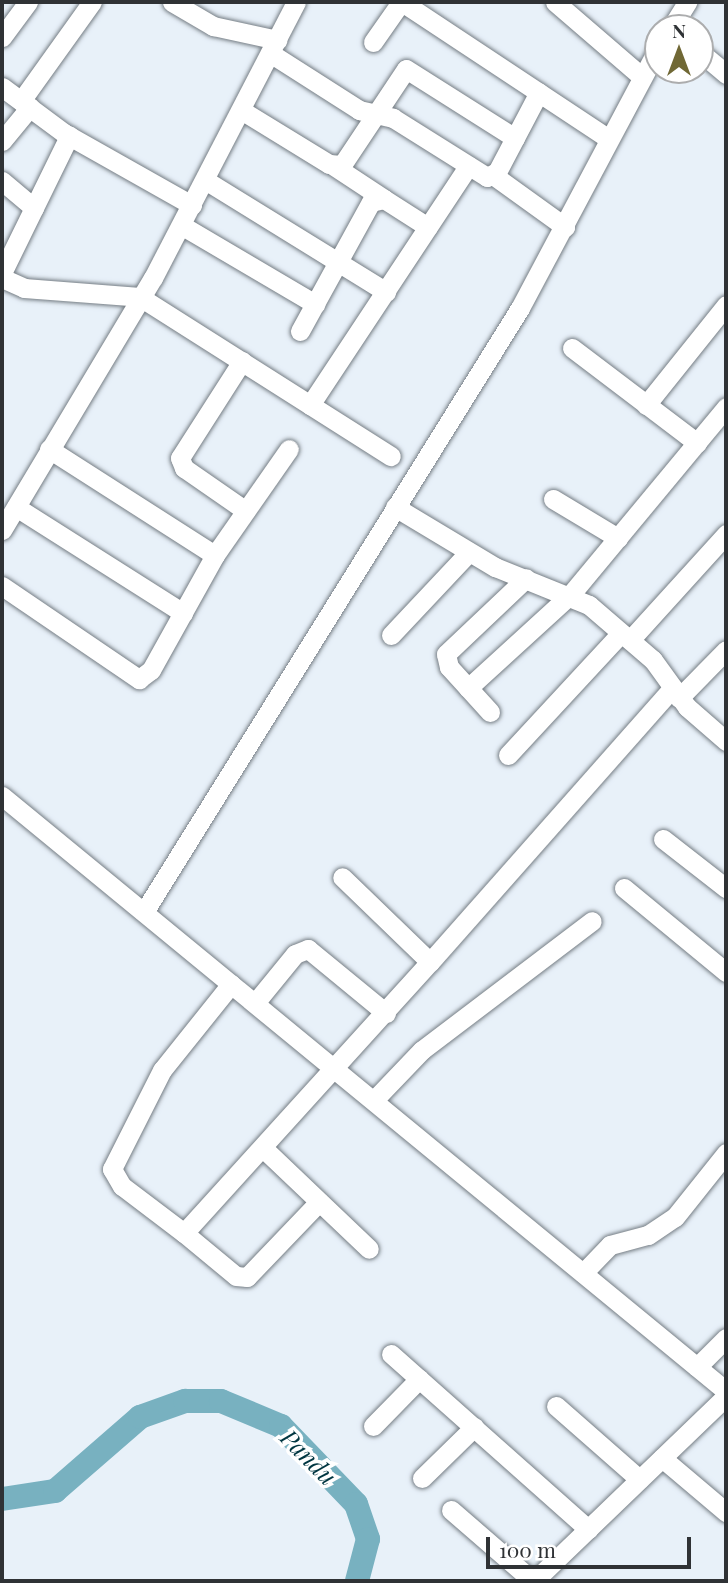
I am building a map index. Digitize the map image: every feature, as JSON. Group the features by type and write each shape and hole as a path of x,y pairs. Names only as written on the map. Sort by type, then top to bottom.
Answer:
{"street":[{"path":"2,37 29,2"},
{"path":"2,141 92,2"},
{"path":"172,2 213,26 273,46 359,110 377,114 468,166 493,175 565,227"},
{"path":"2,530 141,297 192,205 296,2"},
{"path":"373,41 401,2 609,139"},
{"path":"555,2 641,76"},
{"path":"334,166 347,162 406,69 515,138"},
{"path":"144,912 565,227 644,71"},
{"path":"2,87 69,136 192,205"},
{"path":"493,175 539,92"},
{"path":"241,110 428,227"},
{"path":"69,136 2,275 24,288 141,297 391,456"},
{"path":"310,405 468,166"},
{"path":"205,180 386,292"},
{"path":"2,181 34,208"},
{"path":"300,331 371,202 384,199"},
{"path":"181,225 315,304"},
{"path":"646,404 726,305"},
{"path":"572,348 697,443"},
{"path":"242,362 180,458 184,468 246,511"},
{"path":"468,688 571,594 726,407"},
{"path":"49,449 215,555"},
{"path":"2,586 132,679 151,670 215,555 289,449"},
{"path":"553,499 618,537"},
{"path":"16,506 183,613"},
{"path":"395,507 469,552 526,578 571,594 625,637 676,693 726,741"},
{"path":"508,755 726,534"},
{"path":"391,635 469,552"},
{"path":"490,712 449,667 449,647 526,578"},
{"path":"184,1233 676,693 726,650"},
{"path":"2,796 374,1100 726,1393 533,1581 450,1510"},
{"path":"663,839 726,888"},
{"path":"342,877 430,962"},
{"path":"624,888 726,972"},
{"path":"374,1100 422,1050 592,920"},
{"path":"256,1003 295,954 308,949 386,1013"},
{"path":"232,984 162,1070 112,1168 122,1186 236,1276 247,1277 319,1202"},
{"path":"263,1148 369,1249"},
{"path":"583,1273 610,1245 648,1235 675,1217 726,1153"},
{"path":"697,1367 726,1338"},
{"path":"391,1354 588,1529"},
{"path":"373,1426 419,1379"},
{"path":"555,1406 639,1479"},
{"path":"422,1478 474,1427"},
{"path":"662,1458 726,1512"}],"waterway":[{"name":"Pandu","path":"2,1499 55,1491 140,1417 185,1401 221,1401 281,1426 356,1504 368,1539 357,1581"}]}
